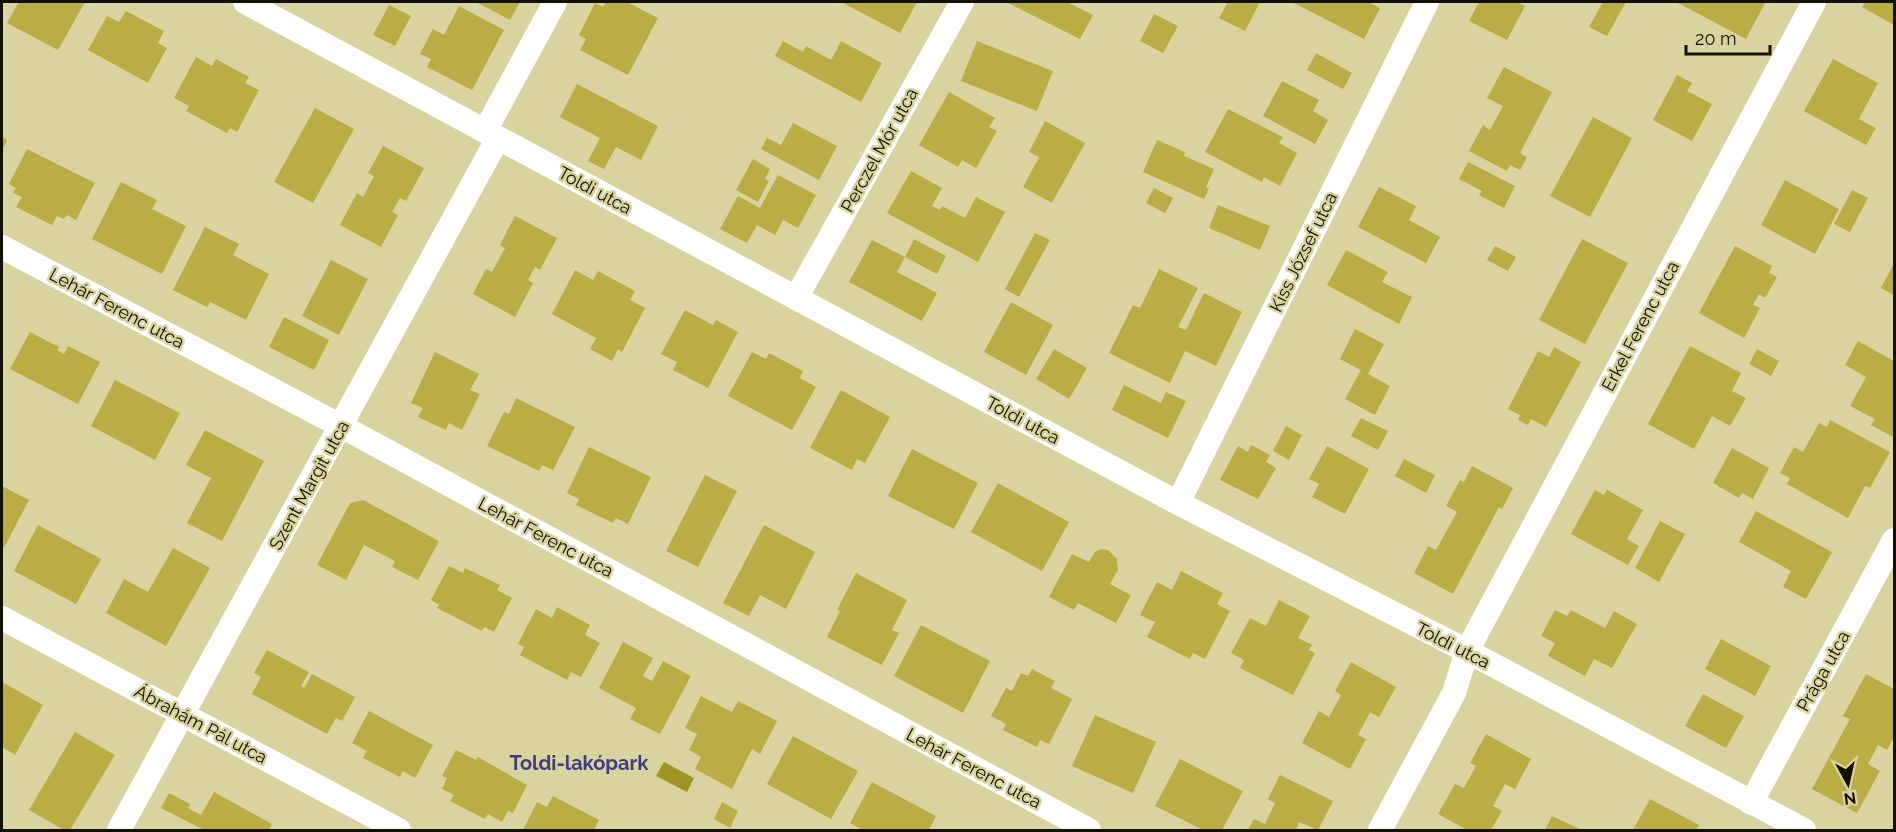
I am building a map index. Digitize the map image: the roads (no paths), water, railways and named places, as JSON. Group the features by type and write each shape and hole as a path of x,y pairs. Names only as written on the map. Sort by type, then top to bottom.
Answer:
{"street":[{"name":"Toldi utca","path":"245,2 1178,503 1467,651 1804,831"},
{"name":"Szent Margit utca","path":"119,831 341,426 492,134 555,2"},
{"name":"Perczel Mór utca","path":"796,298 962,2"},
{"name":"Kiss József utca","path":"1178,503 1427,2"},
{"name":"Erkel Ferenc utca","path":"1380,831 1454,693 1467,651 1814,2"},
{"name":"Lehár Ferenc utca","path":"2,247 341,426 1089,831"},
{"name":"Prága utca","path":"1751,802 1894,540"},
{"name":"Ábrahám Pál utca","path":"2,618 399,831"}],"district":[{"name":"Toldi-lakópark","path":"579,763"}]}
